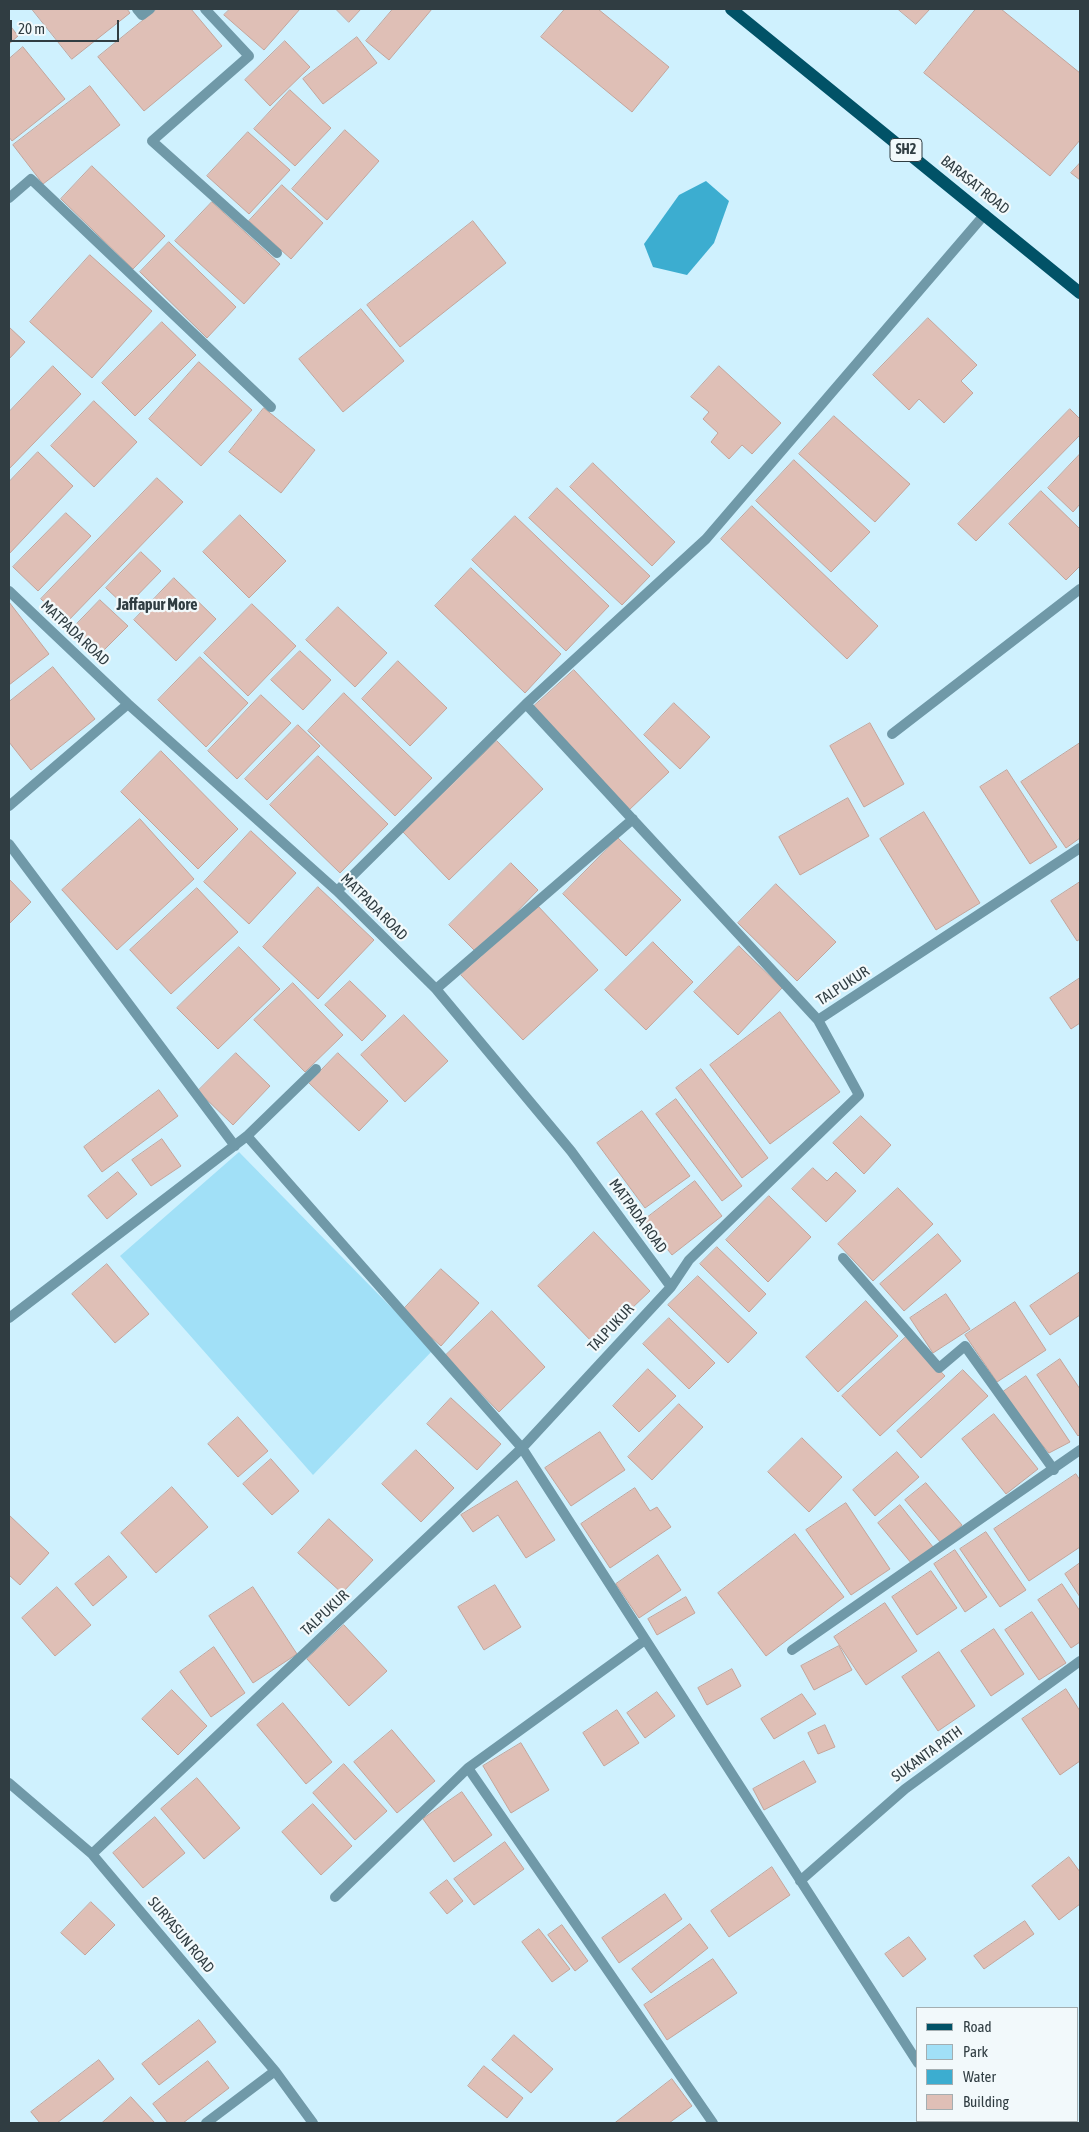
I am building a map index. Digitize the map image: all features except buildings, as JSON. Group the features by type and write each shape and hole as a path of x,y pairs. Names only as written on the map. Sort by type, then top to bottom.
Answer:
{"main road":[{"name":"BARASAT ROAD","path":"731,9 1080,293"}],"street":[{"path":"137,9 142,15 150,9"},
{"path":"205,9 249,56 152,141 277,254"},
{"path":"9,198 30,179 271,407"},
{"path":"337,891 526,704 706,539 985,214"},
{"path":"892,734 1080,589"},
{"name":"MATPADA ROAD","path":"9,592 128,704 337,891 436,989 572,1151 671,1287"},
{"path":"9,806 128,704"},
{"path":"526,704 818,1020"},
{"path":"436,989 633,819"},
{"path":"9,844 235,1146"},
{"name":"TALPUKUR","path":"92,1854 522,1448 671,1287 690,1260 859,1095 818,1020 1080,848"},
{"path":"9,1318 235,1146 316,1069"},
{"path":"247,1136 522,1448 916,2060"},
{"path":"843,1258 939,1368 965,1346 1054,1470"},
{"path":"792,1650 1054,1470 1080,1450"},
{"path":"335,1897 468,1768 645,1640"},
{"name":"SUKANTA PATH","path":"800,1881 904,1789 1080,1662"},
{"path":"468,1768 713,2123"},
{"name":"SURYASUN ROAD","path":"9,1783 92,1854 275,2071 312,2123"},
{"path":"206,2123 275,2071"}],"green space":[{"path":"239,1152 433,1350 313,1475 120,1256"}],"water":[{"path":"706,181 729,201 714,243 687,275 653,267 644,244 679,195"}],"district":[{"name":"Jaffapur More","path":"157,605"}]}
